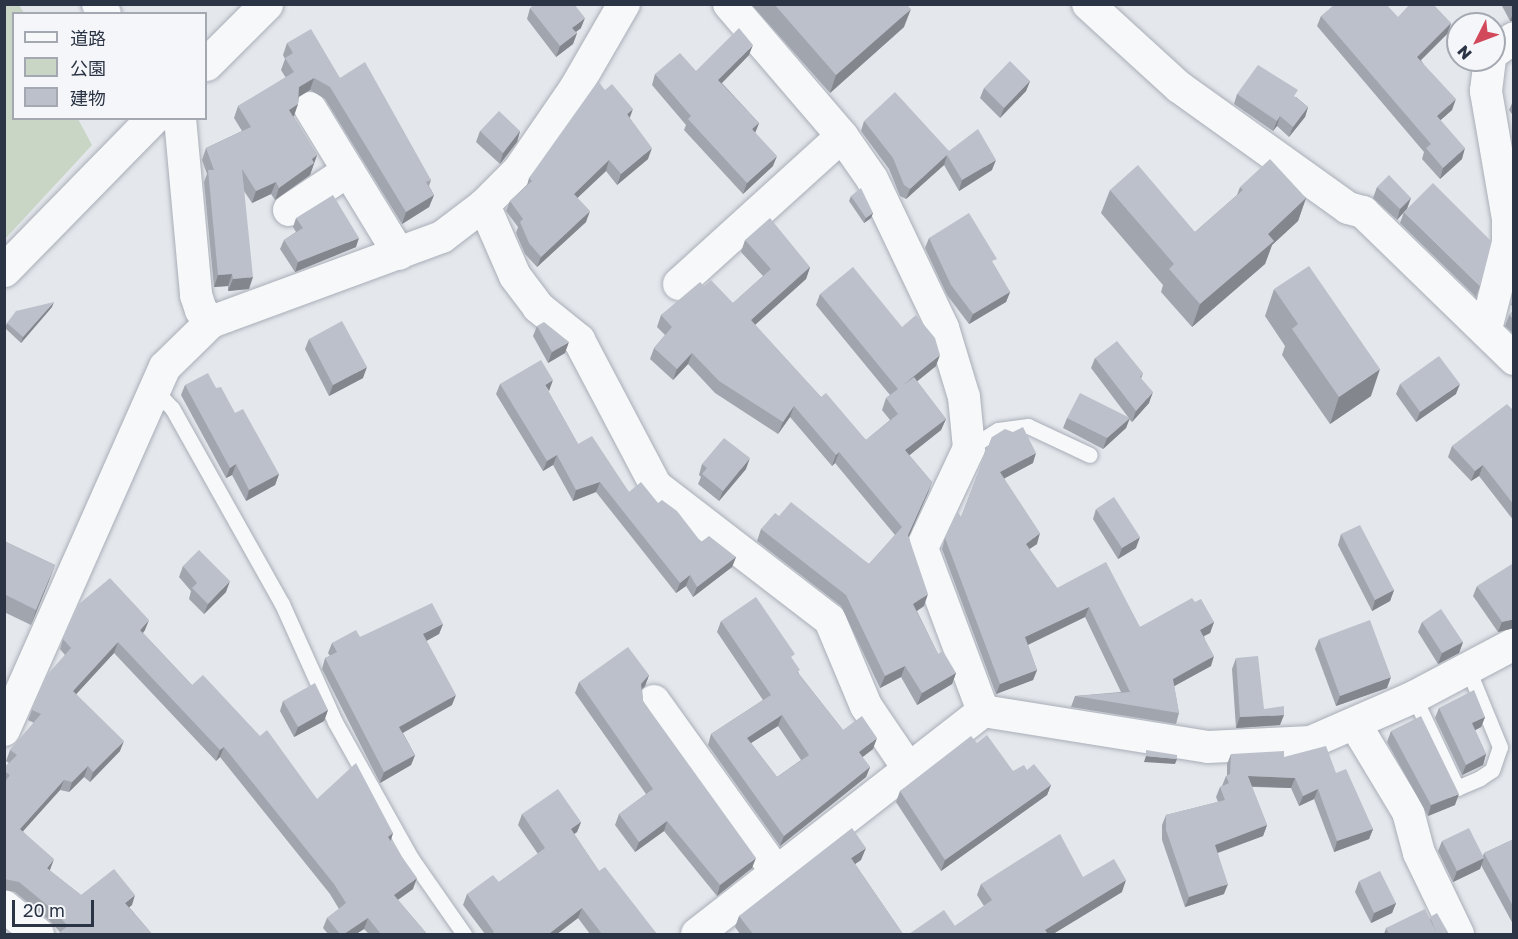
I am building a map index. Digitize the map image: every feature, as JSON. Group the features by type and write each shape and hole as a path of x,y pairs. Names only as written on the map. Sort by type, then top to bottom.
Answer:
{"street":[{"path":"207,63 266,4"},
{"path":"4,730 165,368 211,322 442,237 484,205 519,170 576,87 624,4"},
{"path":"729,4 842,136 872,179 943,328 964,397 969,448 922,548 983,711"},
{"path":"1088,4 1179,87 1348,208 1363,212 1486,329 1514,359"},
{"path":"1486,329 1508,243 1508,219 1486,91 1488,72"},
{"path":"310,108 399,254"},
{"path":"4,270 151,120"},
{"path":"180,120 196,295 201,310 211,322"},
{"path":"679,284 842,136"},
{"path":"289,210 348,171"},
{"path":"484,205 515,276 537,308 579,340 656,486 830,620 866,706 910,771"},
{"path":"697,934 775,870 910,771 983,711 1208,747 1311,742 1414,697 1514,644"},
{"path":"654,701 775,870"},
{"path":"1355,724 1408,812 1419,853 1458,934"},
{"path":"4,906 38,934"}],"lane":[{"path":"155,390 172,408 282,604 335,722 411,858 464,934"},
{"path":"969,448 992,432 1028,426 1090,455"},
{"path":"1414,697 1457,788 1480,778 1492,770 1500,747 1468,669"}],"green space":[{"path":"5,4 19,5 23,12 12,12 12,120 79,120 92,145 5,239"}],"building":[{"path":"535,4 574,4 585,18 572,28 577,33 560,46 530,8"},
{"path":"774,4 906,4 911,9 836,75"},
{"path":"1335,4 1386,4 1398,17 1410,4 1433,4 1446,18 1446,28 1417,57 1456,99 1437,116 1465,148 1443,168 1426,148 1431,144 1321,16"},
{"path":"739,28 753,45 718,80 759,123 752,129 777,156 747,183 688,119 691,116 655,74 680,53 696,71"},
{"path":"311,29 340,78 365,62 431,180 426,182 434,195 406,212 330,87 314,78 299,87 298,104 289,110 317,155 312,159 314,163 279,188 276,182 256,191 242,169 253,277 233,279 232,274 218,275 208,170 214,170 206,148 251,127 238,106 294,72 285,58 293,53 287,43"},
{"path":"1010,61 1030,81 1004,108 984,88"},
{"path":"1258,65 1298,90 1294,96 1308,107 1293,127 1280,116 1277,121 1237,94"},
{"path":"598,81 605,90 612,84 633,109 627,114 652,148 621,174 609,160 574,194 590,211 541,257 529,243 520,222 523,219 510,201 532,181 529,178"},
{"path":"895,92 949,151 978,129 996,160 962,180 947,155 910,189 904,185 893,158 864,121"},
{"path":"499,111 520,131 503,153 480,131"},
{"path":"1270,159 1306,198 1268,234 1274,241 1200,304 1169,269 1174,264 1110,190 1138,165 1195,232 1243,190 1240,187"},
{"path":"1389,175 1411,198 1400,209 1377,187"},
{"path":"1433,183 1491,241 1480,286 1404,212"},
{"path":"861,188 873,213 866,218 851,196"},
{"path":"333,195 359,238 298,262 284,240 303,228 296,218"},
{"path":"969,213 997,259 992,261 1010,292 973,314 951,285 929,238"},
{"path":"770,218 810,267 751,320 821,397 826,393 866,440 898,414 886,398 898,389 820,294 853,267 902,327 916,315 935,338 940,355 902,386 914,377 946,419 905,450 932,482 908,535 928,594 913,604 938,654 943,651 956,673 922,693 905,666 885,676 846,595 761,529 775,513 779,516 791,502 869,564 902,527 839,452 836,455 794,406 783,422 719,381 692,353 677,369 654,348 672,327 661,315 700,282 704,286 711,280 733,303 771,269 745,240"},
{"path":"1309,266 1380,369 1339,397 1292,329 1298,324 1274,289"},
{"path":"54,302 23,337 7,323 16,311"},
{"path":"1514,310 1514,320 1509,315"},
{"path":"342,321 367,367 333,385 309,339"},
{"path":"544,322 569,342 552,352 537,326"},
{"path":"1117,341 1143,373 1140,377 1153,392 1136,411 1095,358"},
{"path":"1439,356 1460,384 1420,412 1400,384"},
{"path":"541,360 553,380 545,385 578,444 592,436 629,492 641,482 658,503 662,500 677,511 701,542 709,536 736,557 697,587 690,575 680,583 600,482 576,490 557,455 547,461 500,384"},
{"path":"208,373 216,388 221,387 235,413 243,409 279,474 249,490 236,464 230,468 185,385"},
{"path":"1080,393 1130,418 1107,438 1067,418"},
{"path":"1507,404 1514,411 1514,505 1483,465 1475,471 1452,446"},
{"path":"1023,427 1036,453 1000,472 1040,533 1026,544 1057,588 1106,562 1140,627 1192,598 1195,602 1201,599 1214,622 1200,630 1214,656 1173,679 1179,713 1075,696 1130,692 1089,607 1025,637 1037,670 1000,684 945,538 958,512 961,517 992,437 1005,429 1013,432"},
{"path":"724,438 750,458 723,491 702,474 707,468 702,464"},
{"path":"1114,497 1140,537 1122,548 1096,509"},
{"path":"1360,525 1394,590 1375,600 1341,534"},
{"path":"4,541 55,565 36,610 4,594"},
{"path":"199,550 230,581 208,604 192,588 197,583 183,566"},
{"path":"1512,564 1514,566 1514,619 1502,622 1477,586"},
{"path":"110,578 149,620 140,630 192,685 203,675 260,736 267,730 317,799 356,763 393,833 388,837 417,878 394,895 427,934 381,934 368,918 344,934 340,934 327,918 346,903 334,884 224,747 220,750 118,642 73,691 124,741 93,772 88,766 72,782 64,780 20,829 54,859 47,868 81,895 114,869 135,895 125,903 152,934 63,934 60,932 68,926 53,910 19,882 4,879 4,783 10,775 4,771 4,768 17,755 10,750 41,714 32,710 47,675 71,648 63,639 79,604"},
{"path":"756,597 795,654 791,657 800,670 797,672 843,730 862,716 877,738 859,752 870,767 784,836 711,734 771,695 721,621","holes":["782,715 809,755 777,777 747,738"]},
{"path":"432,603 443,624 423,634 456,695 399,727 415,755 384,772 325,658 337,652 332,643 356,630 360,637"},
{"path":"1441,609 1463,642 1442,653 1422,622"},
{"path":"1370,620 1391,677 1340,696 1319,639"},
{"path":"628,647 649,675 641,684 643,701 756,858 720,885 667,821 639,842 619,814 653,789 579,682"},
{"path":"1258,656 1264,709 1284,706 1284,715 1240,717 1236,658"},
{"path":"315,683 328,710 298,727 283,701"},
{"path":"1474,690 1485,717 1472,723 1486,754 1466,765 1439,708"},
{"path":"1421,716 1459,794 1431,805 1391,731"},
{"path":"987,735 1013,771 1024,765 1027,770 1034,764 1051,785 945,860 900,791 971,736 977,743"},
{"path":"1326,746 1336,773 1346,769 1373,829 1337,841 1318,789 1303,796 1295,778 1248,776 1267,825 1215,845 1228,884 1189,897 1166,830 1166,815 1225,800 1220,787 1229,783 1226,776 1230,774 1231,754 1284,751 1284,757"},
{"path":"1146,750 1177,755 1177,759 1146,756"},
{"path":"558,789 581,822 571,829 599,871 605,867 657,934 602,934 582,908 549,934 491,934 494,932 467,894 493,875 499,882 545,848 522,814"},
{"path":"852,828 866,848 851,858 903,934 753,934 739,916"},
{"path":"1469,828 1484,858 1457,871 1442,841"},
{"path":"1060,834 1083,877 1114,859 1126,880 1045,930 1048,934 909,934 944,910 955,926 992,900 981,884"},
{"path":"1514,839 1514,908 1484,853"},
{"path":"1380,871 1396,903 1374,913 1359,881"},
{"path":"1425,909 1436,932 1430,917 1437,913 1449,934 1389,934 1386,928"}]}
